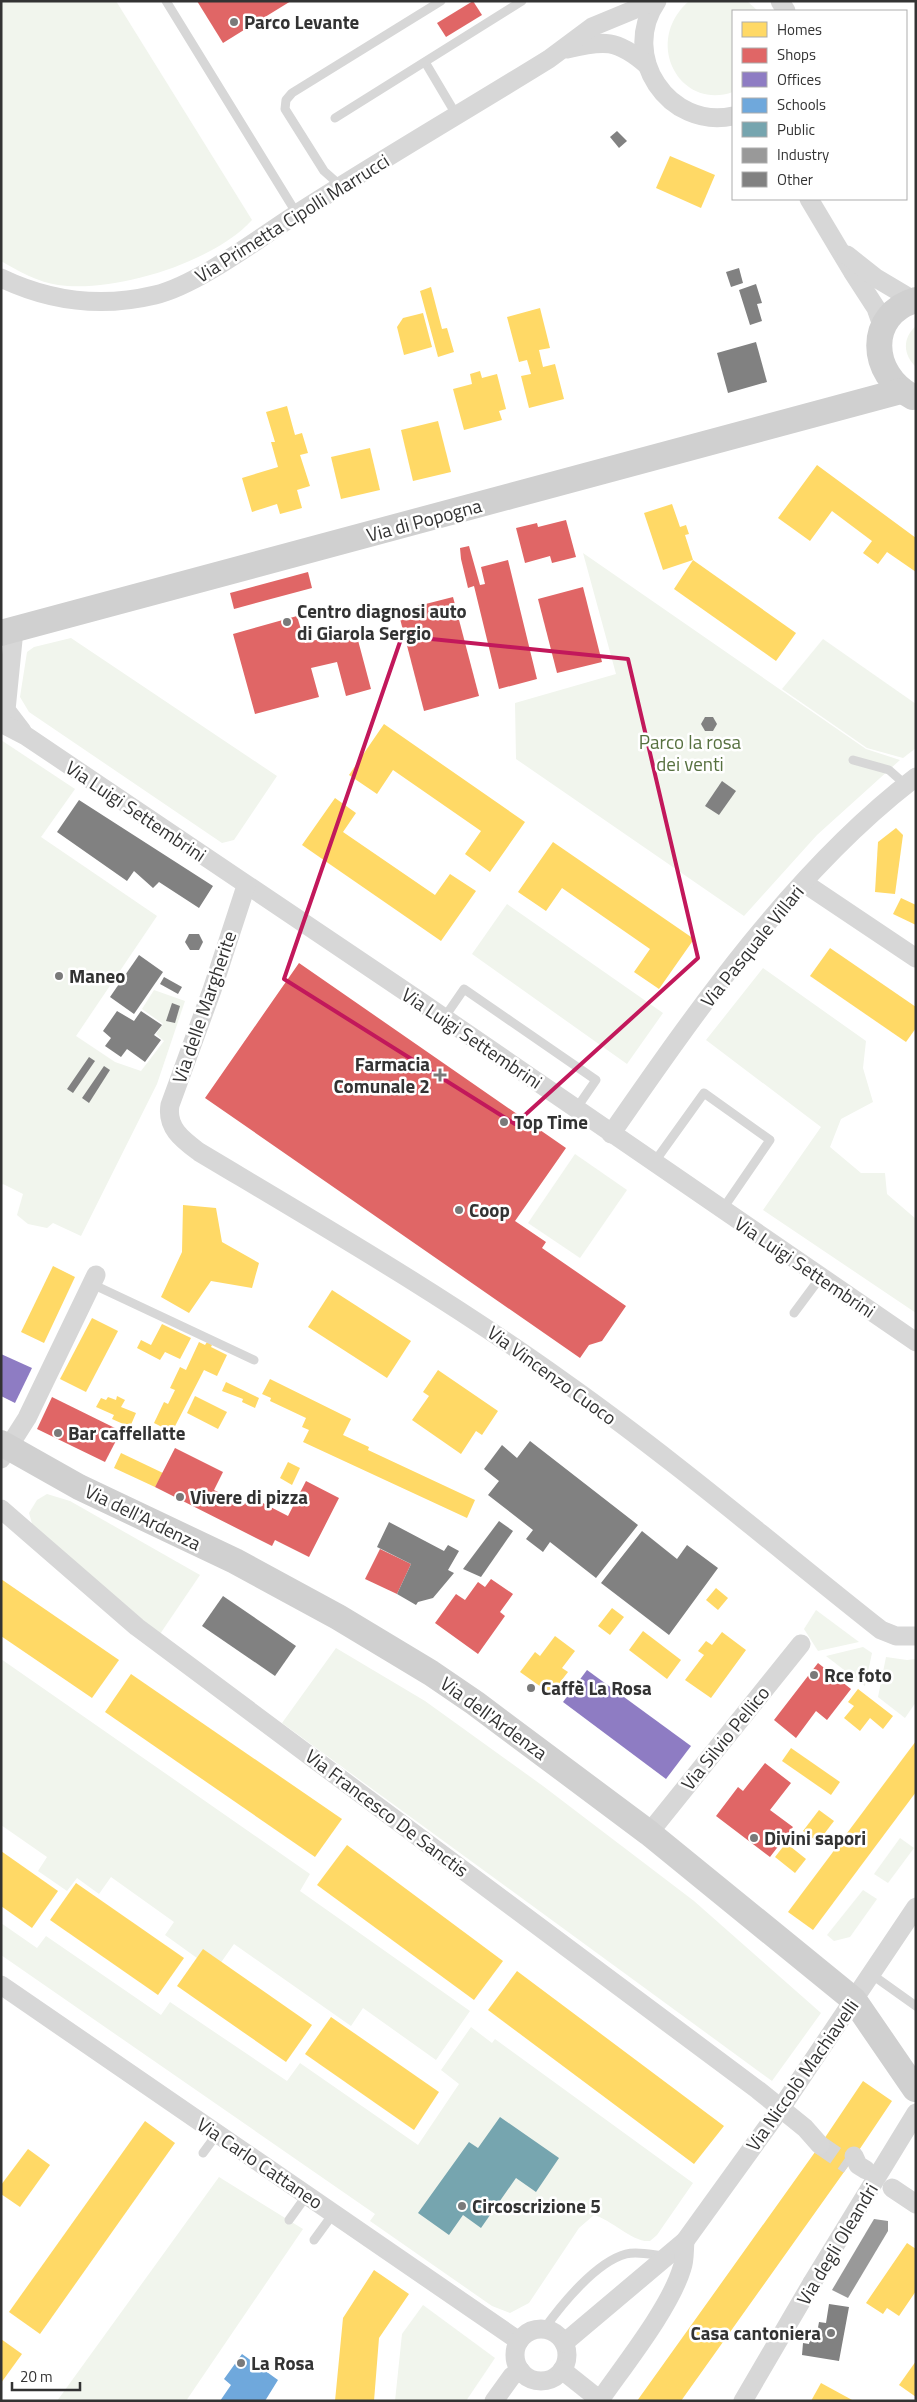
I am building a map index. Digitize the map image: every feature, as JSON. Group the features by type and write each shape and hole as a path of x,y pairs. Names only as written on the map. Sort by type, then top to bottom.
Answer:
{"main road":[{"path":"846,405 867,380 881,337 901,307 914,300"},
{"path":"881,337 884,372 908,394"},
{"name":"Via di Popogna","path":"8,631 846,405 908,394"},
{"name":"Via dell'Ardenza","path":"4,1450 235,1562 382,1643 431,1672 475,1703 649,1833 732,1898 854,2000 915,2101"}],"street":[{"name":"Via Primetta Cipolli Marrucci","path":"1,278 28,291 67,301 113,302 156,295 173,289 203,273 457,116 560,51 592,27 656,1"},
{"path":"656,1 648,18 644,38 647,65 661,93 677,106 705,117 730,119"},
{"name":"Via Primetta Cipolli Marrucci","path":"560,51 604,42 621,46 647,65"},
{"path":"810,200 841,250 852,272 876,308 881,337"},
{"path":"841,250 876,278 914,300"},
{"name":"Via Luigi Settembrini","path":"8,631 3,713 26,736 444,1018 653,1164 916,1342"},
{"name":"Via Pasquale Villari","path":"611,1134 727,973 804,882 851,833 911,781"},
{"path":"804,882 916,958"},
{"name":"Via delle Margherite","path":"174,1128 170,1121 170,1105 212,990 246,886"},
{"name":"Via Vincenzo Cuoco","path":"174,1128 179,1136 199,1152 389,1265 472,1318 566,1383 680,1470 881,1630 896,1636 916,1636"},
{"path":"4,1450 27,1418 94,1279"},
{"name":"Via Francesco De Sanctis","path":"1,1509 137,1626 823,2140"},
{"name":"Via Silvio Pellico","path":"649,1833 801,1644"},
{"name":"Via Niccolò Machiavelli","path":"564,2343 684,2241 781,2108 916,1907"},
{"name":"Via Carlo Cattaneo","path":"1,1985 519,2341"},
{"name":"Via degli Oleandri","path":"743,2401 915,2101"},
{"path":"892,2188 916,2204"},
{"path":"562,2370 601,2400 654,2321 671,2292 682,2268 684,2241"},
{"path":"544,2329 555,2333 564,2343 567,2357 562,2370 544,2380 529,2378 521,2371 515,2357 519,2341 530,2332 544,2329"},
{"path":"494,2401 512,2376 521,2371"}],"lane":[{"path":"166,1 297,214"},
{"path":"342,187 324,171 286,109 286,100 292,94 441,1"},
{"path":"334,118 522,1"},
{"path":"426,62 457,116"},
{"path":"853,760 889,770 911,781"},
{"path":"444,1018 464,989 596,1080 576,1109"},
{"path":"653,1164 704,1093 770,1140 721,1210"},
{"path":"794,1313 820,1278"},
{"path":"94,1279 254,1360"},
{"path":"871,1974 916,2006"},
{"path":"203,2153 217,2134"},
{"path":"289,2220 307,2195"},
{"path":"314,2240 333,2214"},
{"path":"544,2329 577,2289 616,2258 636,2253 665,2256"}],"highlighted area":[{"path":"402,636 628,659 698,958 515,1124 284,979"}],"green space":[{"path":"1,1 116,1 252,220 235,235 188,262 161,272 106,284 81,286 51,284 28,276 1,261"},
{"path":"689,1 747,1 757,10 732,10 732,92 714,95 697,92 683,82 674,69 668,53 669,35 675,17"},
{"path":"916,326 916,367 907,352 906,341"},
{"name":"Parco la rosa dei venti","path":"583,553 866,749 900,760 817,835 744,916 516,759 515,703 616,674"},
{"path":"71,638 277,776 234,840 222,843 29,712 20,697 27,652 34,647"},
{"path":"823,639 916,704 916,748 903,758 867,748 782,689"},
{"path":"1,740 75,789 41,837 157,916 76,1036 115,1062 141,1071 164,1041 156,1034 163,1024 142,1009 154,990 185,1001 157,1084 81,1236 53,1223 47,1228 28,1224 17,1215 23,1194 3,1184 1,1186"},
{"path":"507,904 663,1013 627,1064 472,954"},
{"path":"763,968 866,1041 863,1068 873,1102 841,1119 830,1147 861,1173 885,1173 887,1194 916,1219 916,1313 763,1210 821,1127 706,1040"},
{"path":"575,1154 627,1190 580,1258 528,1223"},
{"path":"47,1494 70,1501 200,1575 160,1634 33,1527 29,1513 37,1500"},
{"path":"816,1610 859,1642 818,1651 804,1629"},
{"path":"863,1647 872,1653 865,1686 826,1656"},
{"path":"336,1648 425,1701 543,1786 694,1901 821,2013 772,2081 282,1723"},
{"path":"886,1657 907,1660 916,1659 916,1702 905,1718 878,1697"},
{"path":"1,1659 310,1874 300,1891 470,2011 436,2060 363,2008 351,2026 234,1944 215,1971 165,1935 174,1922 111,1877 99,1894 77,1878 67,1891 38,1871 47,1857 1,1825"},
{"path":"900,1838 914,1848 888,1883 874,1874"},
{"path":"863,1890 877,1899 850,1937 834,1941 827,1935"},
{"path":"1,1923 37,1948 46,1936 161,2015 170,2002 287,2081 300,2063 418,2145 459,2084 441,2070 471,2027 492,2043 495,2039 693,2183 657,2235 650,2241 643,2241 630,2235 608,2221 594,2215 579,2228 529,2303 510,2313 492,2306 370,2221 375,2214 1,1955"},
{"path":"219,2177 303,2229 186,2401 57,2401"},
{"path":"423,2305 495,2358 466,2401 395,2401 402,2334"}],"building: Homes":[{"path":"670,156 715,175 701,208 656,188"},
{"path":"431,287 442,329 447,328 454,352 438,357 420,291"},
{"path":"540,308 550,348 539,350 543,367 555,364 564,399 529,408 521,376 531,374 527,360 519,362 507,317"},
{"path":"423,313 432,347 404,355 397,327 403,318"},
{"path":"480,371 482,378 497,374 506,409 499,411 502,420 464,430 453,389 472,384 470,374"},
{"path":"287,406 295,435 302,433 308,453 300,455 310,486 297,490 302,508 280,514 277,504 252,512 242,478 278,467 271,442 275,442 266,412"},
{"path":"438,421 451,472 413,481 401,430"},
{"path":"370,448 380,490 341,499 331,457"},
{"path":"817,465 916,538 916,572 887,552 878,564 863,553 872,541 832,511 810,541 778,518"},
{"path":"672,504 680,527 686,525 689,534 685,535 693,560 663,570 644,513"},
{"path":"693,560 796,633 776,661 674,589"},
{"path":"384,724 525,822 490,872 465,854 481,831 393,770 377,794 349,775"},
{"path":"335,798 356,813 343,832 435,895 450,874 476,891 441,941 302,845"},
{"path":"896,828 903,835 895,894 875,892 878,842"},
{"path":"553,842 694,939 659,989 634,972 650,949 562,888 546,911 518,892"},
{"path":"901,898 916,905 916,925 893,914"},
{"path":"830,948 916,1007 916,1028 906,1042 810,976"},
{"path":"183,1205 216,1208 222,1242 259,1263 252,1288 211,1281 189,1313 161,1297 182,1252"},
{"path":"53,1266 75,1277 44,1343 21,1332"},
{"path":"332,1290 411,1341 387,1378 308,1327"},
{"path":"92,1318 118,1331 86,1392 60,1379"},
{"path":"162,1324 191,1338 180,1359 165,1352 160,1360 137,1348 141,1340 151,1345"},
{"path":"199,1342 205,1345 207,1342 212,1345 211,1347 227,1355 217,1376 204,1370 172,1432 154,1423 164,1402 168,1404 175,1390 170,1388 180,1367 186,1370"},
{"path":"438,1370 498,1411 482,1435 476,1431 461,1454 412,1420 429,1396 423,1392"},
{"path":"270,1379 351,1419 343,1435 369,1447 368,1450 475,1500 467,1518 303,1442 309,1430 302,1427 306,1418 270,1401 271,1398 262,1394"},
{"path":"226,1382 259,1398 255,1408 242,1402 243,1399 222,1391"},
{"path":"117,1396 125,1400 121,1407 136,1413 130,1427 112,1419 114,1415 96,1407 101,1398 106,1400 108,1397 116,1400"},
{"path":"195,1396 227,1412 218,1429 187,1413"},
{"path":"121,1453 163,1473 155,1487 114,1468"},
{"path":"288,1462 300,1468 292,1485 280,1478"},
{"path":"1,1579 119,1660 92,1698 1,1636"},
{"path":"716,1588 728,1598 718,1610 706,1600"},
{"path":"612,1608 624,1617 610,1635 598,1626"},
{"path":"643,1631 681,1660 667,1679 629,1650"},
{"path":"722,1632 746,1650 711,1698 685,1680 704,1655 698,1651 706,1641 712,1645"},
{"path":"555,1636 575,1651 562,1668 568,1672 551,1694 520,1672 535,1652 540,1656"},
{"path":"131,1674 342,1819 315,1857 105,1712"},
{"path":"858,1689 893,1716 883,1729 870,1718 860,1731 844,1718 854,1706 848,1702"},
{"path":"916,1741 916,1792 813,1930 788,1912"},
{"path":"791,1748 840,1782 831,1795 782,1761"},
{"path":"819,1810 834,1821 818,1842 803,1831"},
{"path":"786,1843 806,1859 795,1873 775,1857"},
{"path":"347,1845 503,1961 474,2000 317,1885"},
{"path":"1,1851 58,1891 32,1928 1,1906"},
{"path":"76,1883 184,1958 158,1995 50,1920"},
{"path":"203,1949 312,2025 286,2062 177,1986"},
{"path":"517,1971 724,2126 694,2164 488,2010"},
{"path":"331,2017 439,2092 414,2130 305,2054"},
{"path":"863,2081 892,2101 849,2165 681,2401 637,2401 820,2145"},
{"path":"145,2121 175,2143 40,2334 9,2312"},
{"path":"28,2149 50,2165 20,2207 1,2194 1,2185"},
{"path":"907,2243 916,2249 916,2291 899,2316 887,2308 883,2314 866,2303"},
{"path":"374,2270 409,2294 379,2338 374,2401 335,2401 343,2318"},
{"path":"1,2339 22,2354 1,2383"},
{"path":"916,2361 916,2397 899,2385"},
{"path":"821,2383 854,2401 811,2401"}],"building: Shops":[{"name":"Parco Levante","path":"197,1 291,1 223,43"},
{"path":"473,1 482,15 446,37 437,23"},
{"path":"566,520 576,557 552,563 550,556 525,563 516,528 537,523 538,527"},
{"path":"469,546 480,585 485,584 481,567 508,560 537,679 499,689 474,586 468,588 461,559 460,548"},
{"path":"308,572 312,588 234,609 230,593"},
{"path":"583,587 602,662 557,673 538,599"},
{"path":"453,597 479,696 424,711 398,611"},
{"path":"297,616 305,643 355,629 371,689 346,696 337,662 311,668 319,697 255,714 233,634"},
{"path":"299,963 566,1148 515,1221 546,1242 542,1248 626,1306 602,1341 589,1345 580,1358 205,1098"},
{"path":"52,1397 121,1431 105,1462 37,1429"},
{"path":"175,1448 223,1472 214,1490 244,1505 249,1496 288,1516 306,1481 339,1498 309,1557 275,1540 272,1546 155,1487"},
{"path":"380,1549 411,1564 397,1594 365,1579"},
{"path":"491,1579 513,1594 500,1612 505,1616 478,1654 435,1623 456,1594 465,1600 478,1582 485,1587"},
{"path":"818,1663 851,1689 827,1720 816,1711 796,1738 774,1720"},
{"path":"765,1763 791,1783 770,1810 793,1827 770,1857 716,1816 738,1787 743,1791"}],"building: Offices":[{"path":"1,1354 32,1368 15,1403 1,1396"},
{"path":"587,1670 691,1746 666,1779 563,1702"}],"building: Schools":[{"path":"242,2354 278,2380 265,2401 220,2401 231,2385 224,2379"}],"building: Public":[{"path":"500,2117 559,2158 536,2192 516,2178 481,2228 463,2215 449,2235 418,2213 469,2142 478,2148"}],"building: Industry":[{"path":"874,2219 888,2221 888,2231 848,2298 832,2290"}],"building: Other":[{"path":"617,131 627,141 619,148 610,137"},
{"path":"739,268 743,283 731,287 726,272"},
{"path":"756,284 762,303 757,304 762,321 750,325 739,290"},
{"path":"756,342 767,382 728,393 717,353"},
{"path":"705,717 713,717 717,724 713,731 705,731 701,724"},
{"path":"722,781 736,791 719,815 705,806"},
{"path":"79,800 213,886 199,908 159,882 153,888 134,871 127,881 57,832"},
{"path":"189,934 199,934 203,942 199,950 190,950 185,942"},
{"path":"139,955 163,972 134,1014 110,997"},
{"path":"164,977 182,987 178,994 160,984"},
{"path":"172,1003 180,1006 175,1023 166,1021"},
{"path":"117,1011 134,1021 141,1011 162,1025 154,1035 161,1040 145,1062 127,1049 121,1057 105,1046 111,1038 103,1031"},
{"path":"89,1057 95,1061 73,1093 67,1089"},
{"path":"104,1066 110,1070 89,1103 82,1098"},
{"path":"530,1441 638,1525 596,1578 550,1542 543,1552 526,1539 533,1530 488,1495 499,1481 484,1469 502,1445 517,1458"},
{"path":"499,1521 513,1531 481,1577 463,1569"},
{"path":"389,1522 444,1551 448,1545 459,1551 448,1570 454,1573 433,1598 418,1602 416,1605 397,1594 411,1564 377,1547"},
{"path":"642,1531 677,1559 687,1545 718,1568 669,1635 601,1583"},
{"path":"223,1596 296,1646 275,1676 202,1626"},
{"name":"Casa cantoniera","path":"829,2304 849,2307 839,2361 802,2355 803,2343 809,2344 811,2332 817,2333 819,2322 826,2323"}],"tunnel":[{"path":"820,2145 849,2165"}],"place":[{"name":"Parco Levante","path":"234,22"},
{"name":"Centro diagnosi auto di Giarola Sergio","path":"287,622"},
{"name":"Maneo","path":"59,976"},
{"name":"Farmacia Comunale 2","path":"440,1075"},
{"name":"Top Time","path":"504,1122"},
{"name":"Coop","path":"459,1210"},
{"name":"Bar caffellatte","path":"58,1433"},
{"name":"Vivere di pizza","path":"180,1497"},
{"name":"Rce foto","path":"814,1675"},
{"name":"Caffè La Rosa","path":"531,1688"},
{"name":"Divini sapori","path":"754,1838"},
{"name":"Circoscrizione 5","path":"462,2206"},
{"name":"Casa cantoniera","path":"831,2333"},
{"name":"La Rosa","path":"241,2363"}]}
